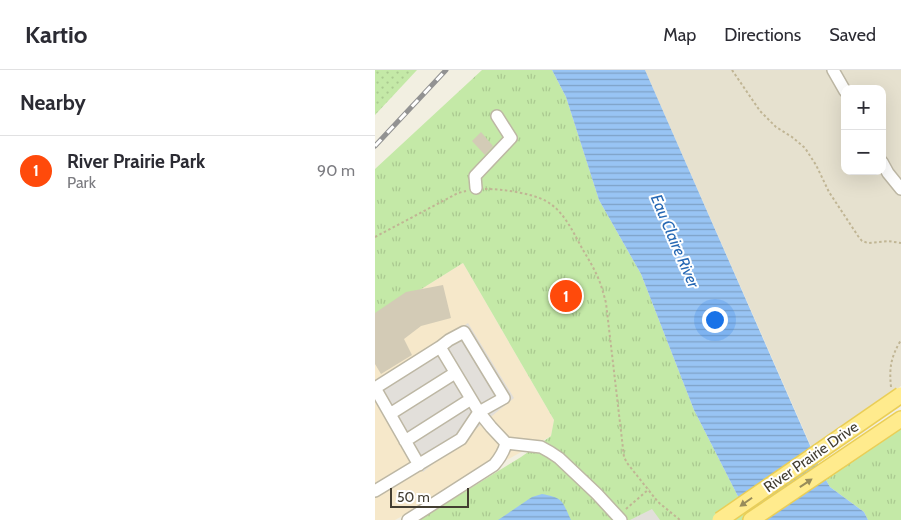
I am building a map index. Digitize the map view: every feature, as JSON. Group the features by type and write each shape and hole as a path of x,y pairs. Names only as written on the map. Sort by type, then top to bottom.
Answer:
{"main road":[{"name":"River Prairie Drive","path":"720,520 897,394"},
{"name":"River Prairie Drive","path":"751,520 901,419"}],"street":[{"path":"833,70 842,85"},
{"path":"475,188 475,176 511,138 497,116"},
{"path":"886,169 901,189"},
{"path":"375,491 419,465 461,440 479,412 504,398 464,332 375,388 419,465"},
{"path":"440,347 479,412 506,442 530,445 551,452 579,476 619,518"},
{"path":"390,414 455,372"},
{"path":"405,441 471,400"},
{"path":"408,520 494,465 504,451 506,442"}],"path":[{"path":"732,70 759,111 776,127 792,136 805,148 816,165 829,192 862,241 868,243 888,241 901,243"},
{"path":"375,237 457,193 475,188 503,190 538,197 555,207 568,224 595,270 603,291 627,464 657,502 680,520"},
{"path":"897,394 891,386 890,370 893,353 901,340"},
{"path":"619,518 649,490"}],"shaded area":[{"path":"645,70 901,70 901,386 813,451"},
{"path":"463,263 554,420 551,436 395,520 375,520 375,318"},
{"path":"468,323 514,398 423,472 375,392 375,384"},
{"path":"652,509 660,520 630,520"}],"green space":[{"path":"375,70 417,70 375,115"},
{"path":"482,70 552,70 566,97 599,200 641,274 694,410 750,520 419,520 521,457 551,436 554,420 463,263 375,318 375,169"},
{"path":"901,421 901,520 868,520 864,512 830,487 823,475"}],"water":[{"name":"Eau Claire River","path":"552,70 645,70 823,475 830,487 864,512 868,520 750,520 694,410 641,274 599,200 566,97"},
{"path":"542,494 555,497 561,501 571,520 498,520 532,497"}],"building":[{"path":"481,132 493,146 485,155 472,141"},
{"path":"443,285 451,318 421,326 404,339 412,355 381,374 375,364 375,313 406,292"}],"railway":[{"path":"375,146 446,70"}],"place":[{"name":"River Prairie Park","path":"566,296"}]}
